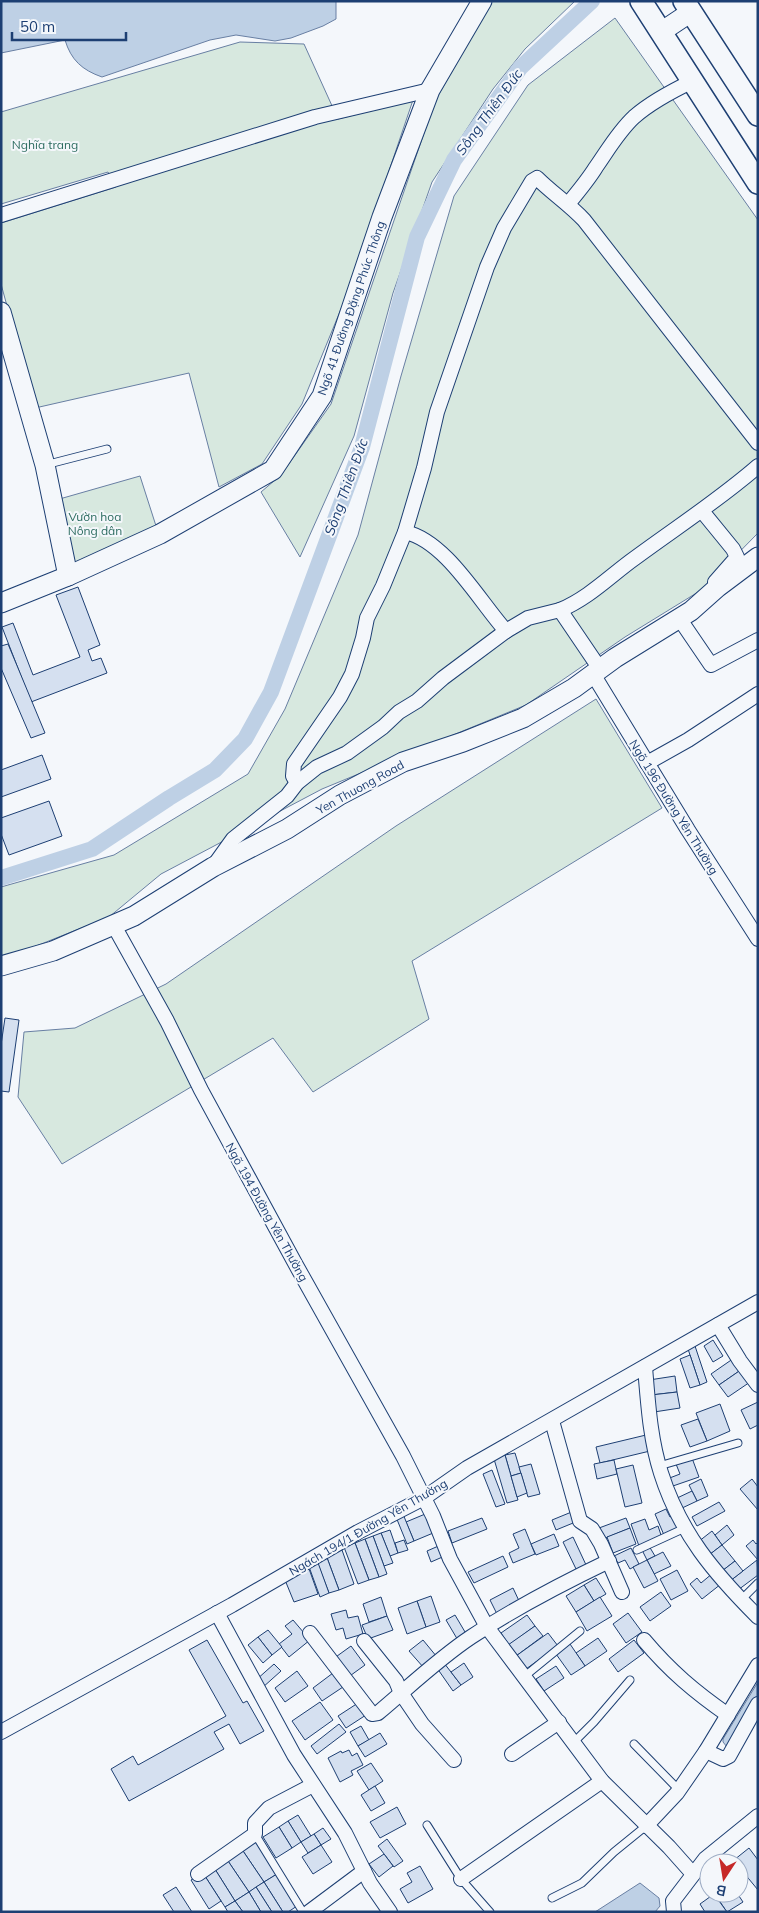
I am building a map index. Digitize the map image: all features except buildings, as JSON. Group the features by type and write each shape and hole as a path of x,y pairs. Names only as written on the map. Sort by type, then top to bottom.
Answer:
{"main road":[{"path":"641,1 758,183"},
{"path":"688,7 758,115"}],"street":[{"name":"Ngõ 41 Đường Đặng Phúc Thông","path":"1,603 68,576 160,534 273,470 322,396 382,217 430,90 482,1"},
{"path":"661,32 688,7"},
{"path":"568,204 590,176 613,141 632,118 673,90 693,81"},
{"path":"1,215 315,116 430,90"},
{"path":"297,783 293,776 294,764 340,697 352,674 367,618 383,586 405,532 445,387 487,267 504,228 532,181 537,178 584,220 758,443"},
{"path":"1,312 45,465 68,576"},
{"path":"213,867 233,839 286,796 297,783 316,767 347,754 506,631 528,618 575,604 758,466"},
{"path":"702,510 733,549 737,557 709,589 707,597"},
{"path":"405,532 428,540 438,549 472,587 506,631"},
{"name":"Yen Thuong Road","path":"1,966 53,951 134,916 213,867 287,829 340,796 403,762 463,742 523,718 574,688 596,671 691,611 758,556"},
{"name":"Ngõ 196 Đường Yên Thường","path":"560,610 647,764 758,939"},
{"path":"679,618 711,666 758,640"},
{"path":"647,764 688,740 758,694"},
{"name":"Ngõ 194 Đường Yên Thường","path":"113,924 167,1020 201,1090 296,1265 403,1456 433,1516 450,1559 487,1627 602,1781 669,1847 692,1874"},
{"name":"Ngách 194/1 Đường Yên Thường","path":"1,1732 358,1532 424,1498 467,1468 758,1302"},
{"path":"718,1324 740,1361 758,1385"},
{"path":"645,1367 651,1425 659,1466 685,1528 699,1551 758,1617"},
{"path":"552,1420 580,1521 592,1529 601,1544 622,1592"},
{"path":"310,1632 372,1714 378,1713 433,1666 487,1627 539,1595 609,1561"},
{"path":"217,1612 294,1755 344,1833 370,1883 390,1912"},
{"path":"644,1640 665,1665 700,1696 728,1715"},
{"path":"364,1641 396,1680 401,1693 422,1724 454,1760"},
{"path":"646,1826 679,1790 706,1751 758,1665"},
{"path":"706,1751 723,1759 729,1756 758,1704"},
{"path":"512,1754 559,1722"},
{"path":"462,1879 602,1781"},
{"path":"198,1874 255,1834 255,1824 269,1808 313,1785"},
{"path":"674,1912 673,1901 705,1859 758,1816"},
{"path":"309,1912 364,1871"}],"lane":[{"path":"45,465 107,449"},
{"path":"659,1466 738,1443"},
{"path":"637,1550 685,1528"},
{"path":"741,1600 758,1583"},
{"path":"524,1676 580,1631"},
{"path":"574,1742 630,1680"},
{"path":"634,1744 679,1790"},
{"path":"427,1825 462,1879 490,1912"},
{"path":"552,1898 582,1883 614,1852 646,1826"},
{"path":"255,1834 303,1912"}],"green space":[{"path":"492,1 575,1 525,49 493,89 432,182 393,293 354,436 300,557 261,492 281,475 331,404 435,101"},
{"path":"615,18 758,220 758,533 703,589 625,637 526,705 322,789 161,874 109,917 11,956 1,957 1,887 114,855 248,774 285,709 358,535 401,376 454,196 528,85"},
{"name":"Nghĩa trang","path":"240,42 304,44 338,119 413,100 348,292 302,404 262,464 219,487 189,373 35,408 1,284 1,223 116,187 108,172 1,204 1,112"},
{"name":"Vườn hoa Nông dân","path":"140,476 157,529 70,571 56,500"},
{"path":"596,699 662,808 412,961 429,1019 313,1092 273,1038 62,1164 18,1097 24,1032 75,1028 166,984 396,826"}],"water":[{"path":"1,1 336,1 336,19 291,38 275,41 236,35 210,40 102,77 89,71 74,59 65,40 1,53"},
{"path":"758,1682 758,1698 727,1747 723,1739"},
{"path":"640,1883 659,1898 660,1906 655,1912 595,1912"}],"waterway":[{"name":"Sông Thiên Đức","path":"1,878 92,849 215,770 245,739 271,692 362,447 417,237 454,160 520,68 592,1"}]}
